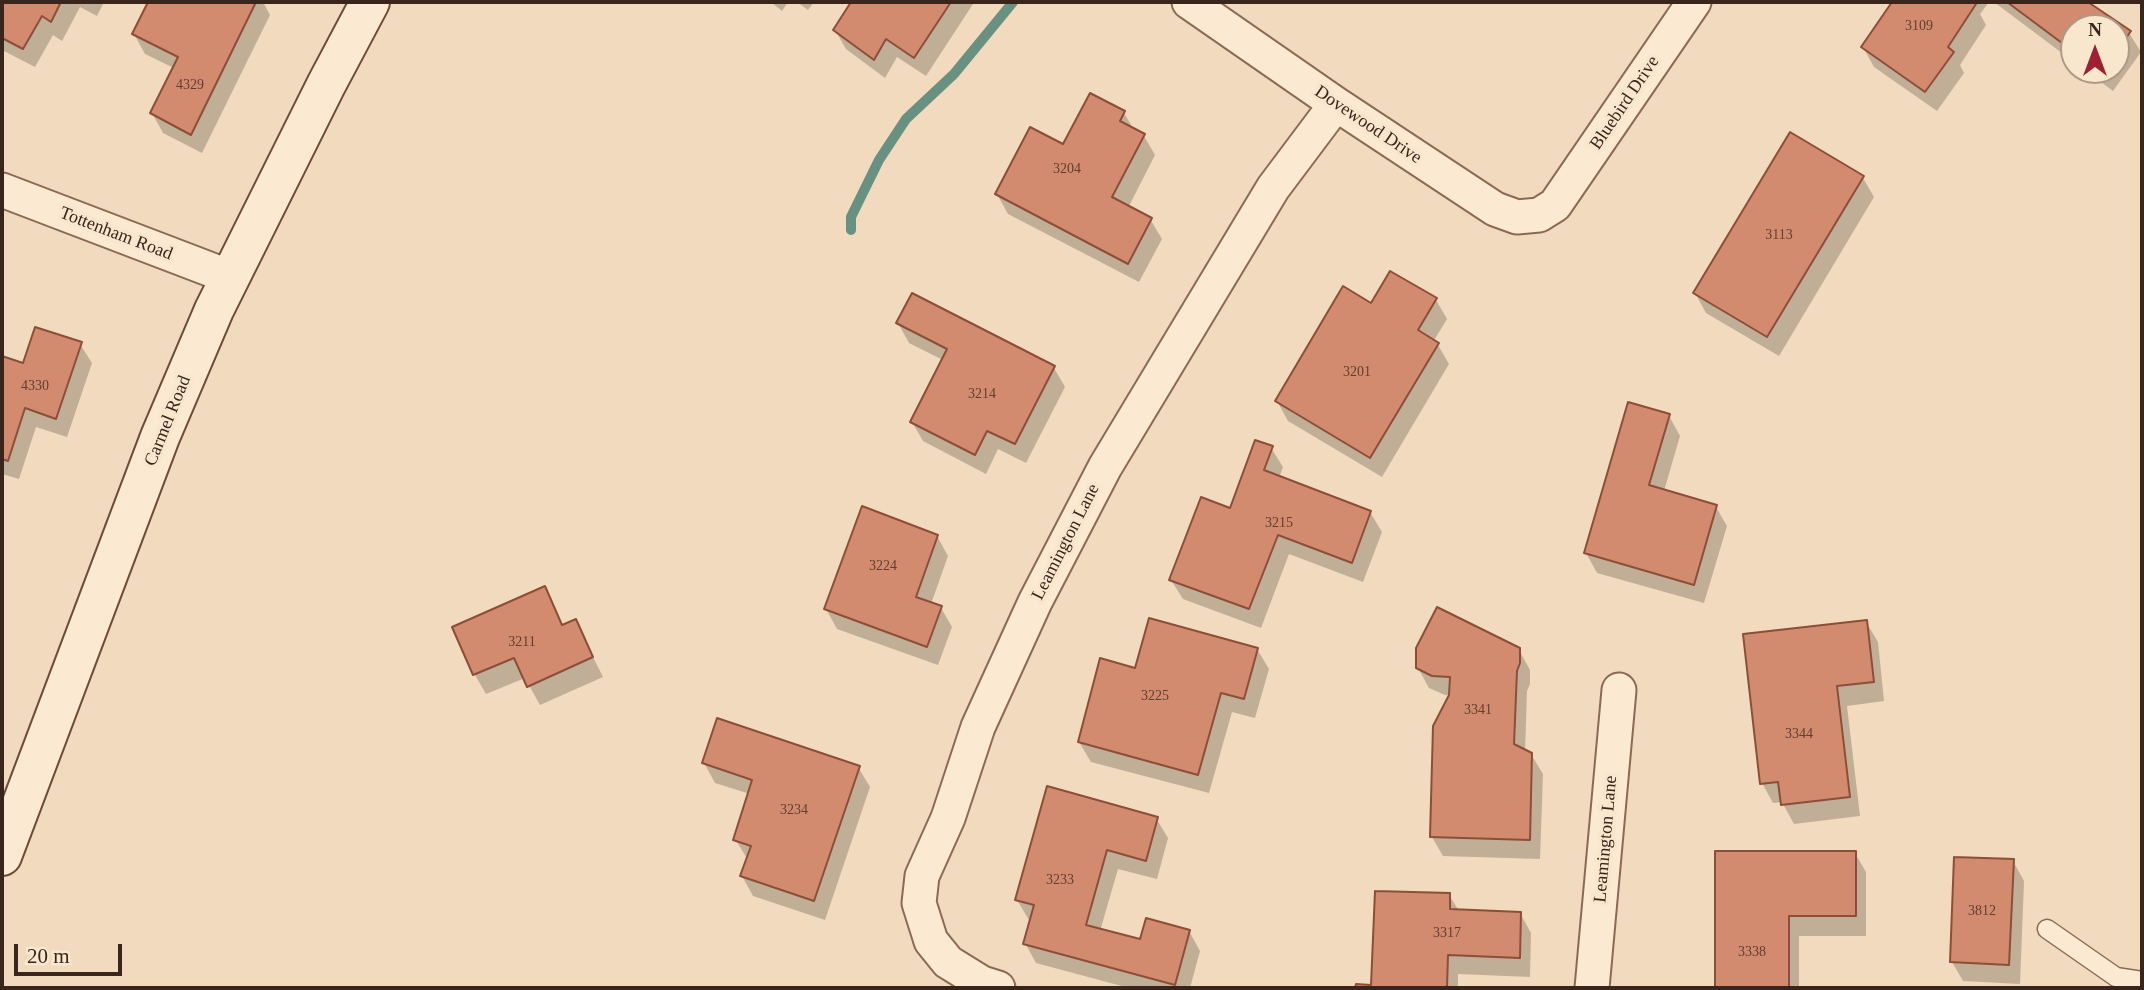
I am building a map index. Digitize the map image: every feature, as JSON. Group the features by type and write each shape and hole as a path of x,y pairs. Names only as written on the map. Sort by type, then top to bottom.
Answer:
{"main road":[{"name":"Carmel Road","path":"2,856 160,437 214,310 370,2"}],"street":[{"name":"Dovewood Drive","path":"1189,2 1336,104 1495,209 1517,217 1539,215 1555,205"},
{"name":"Bluebird Drive","path":"1555,205 1694,2"},
{"name":"Leamington Lane","path":"998,988 982,983 948,962 931,940 919,903 922,876 948,818 978,727 1035,602 1105,467 1273,188 1336,104"},
{"name":"Tottenham Road","path":"2,190 230,277"},
{"name":"Leamington Lane","path":"1592,988 1619,690"}],"lane":[{"path":"2047,929 2116,977 2142,981"}],"building":[{"path":"2,2 61,2 51,22 42,16 23,49 2,38"},
{"path":"148,2 256,2 191,135 150,113 178,57 132,34"},
{"path":"851,2 951,2 914,58 886,39 874,60 833,30"},
{"path":"1892,2 1976,4 1948,47 1954,52 1925,92 1861,47"},
{"path":"2007,2 2088,2 2106,14 2060,14 2060,42"},
{"path":"1090,93 1125,111 1120,121 1145,134 1112,197 1152,218 1128,264 995,194 1030,127 1063,144"},
{"path":"1790,132 1864,176 1767,337 1693,293"},
{"path":"1390,271 1437,298 1418,330 1439,343 1370,458 1275,401 1343,286 1371,303"},
{"path":"912,293 1055,366 1015,444 987,431 975,455 910,422 947,349 896,323"},
{"path":"35,327 82,342 56,419 25,408 8,461 2,459 2,356 23,363"},
{"path":"1628,402 1670,414 1649,485 1717,505 1694,585 1584,553"},
{"path":"1255,440 1273,446 1264,470 1371,511 1352,563 1278,535 1249,609 1169,580 1201,497 1230,508"},
{"path":"862,506 938,535 916,597 942,606 927,647 824,609"},
{"path":"545,586 562,625 576,619 593,657 527,687 514,658 473,675 452,627"},
{"path":"1437,607 1520,648 1514,744 1532,753 1530,840 1430,837 1433,726 1449,695 1450,677 1432,676 1416,668 1416,648"},
{"path":"1149,618 1258,648 1244,699 1221,693 1198,775 1078,742 1100,658 1135,668"},
{"path":"1867,620 1874,682 1837,686 1850,797 1781,805 1778,782 1760,784 1743,634"},
{"path":"717,718 860,766 814,901 740,876 751,846 733,840 752,780 702,763"},
{"path":"1047,786 1158,817 1146,861 1107,850 1086,925 1140,939 1146,918 1190,930 1175,985 1023,944 1034,905 1015,900"},
{"path":"1715,851 1856,851 1856,916 1789,916 1789,988 1715,988"},
{"path":"1954,857 2014,859 2009,965 1950,962"},
{"path":"1375,891 1450,893 1450,909 1521,912 1520,958 1448,955 1447,988 1355,988 1356,984 1371,985"}],"waterway":[{"path":"851,230 851,217 879,160 906,119 954,74 1013,2"}]}
